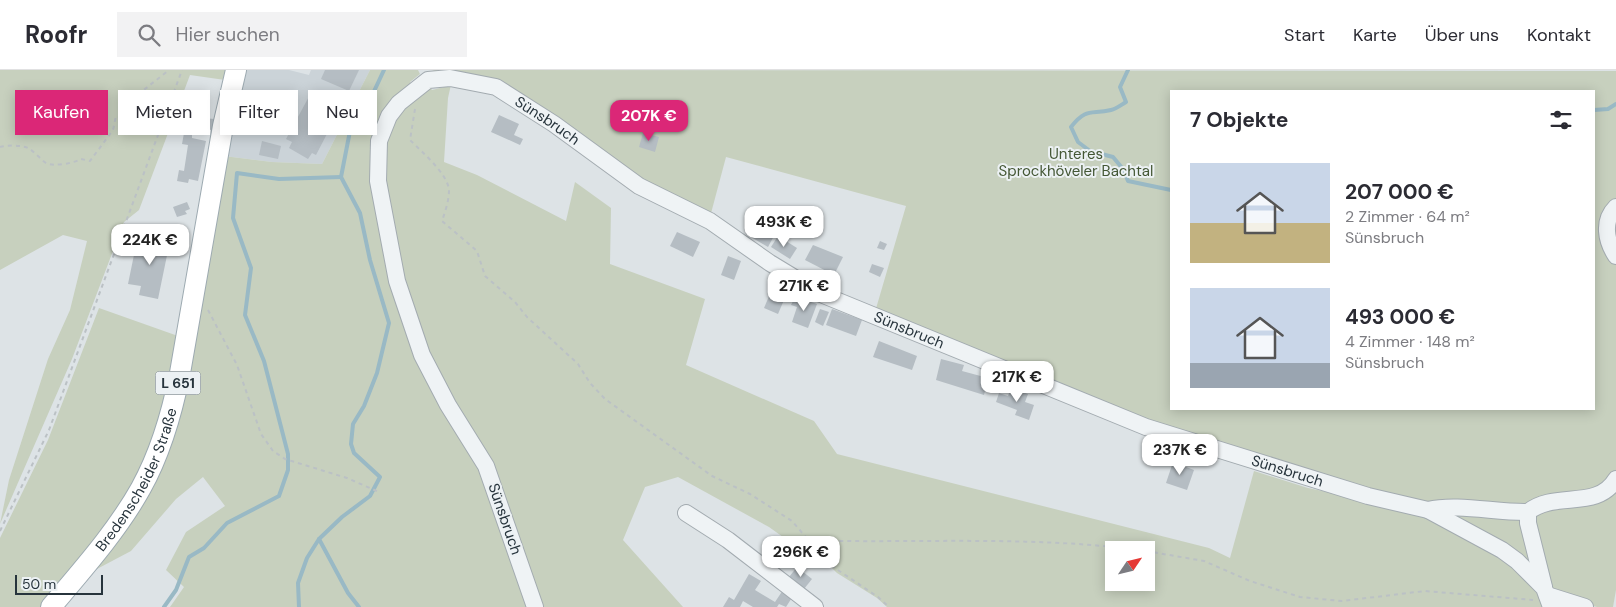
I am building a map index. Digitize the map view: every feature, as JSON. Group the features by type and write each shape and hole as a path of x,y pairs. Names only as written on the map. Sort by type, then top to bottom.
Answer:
{"main road":[{"name":"Bredenscheider Straße","path":"51,607 119,522 148,473 172,410 223,126 236,70"}],"street":[{"name":"Sünsbruch","path":"535,607 488,472 433,379 408,318 395,273 378,181 379,140 389,116 399,102 425,77 450,78 496,87 554,124 639,186 710,221 770,263 821,294 1146,427 1368,496 1428,510 1502,550 1548,598"},
{"path":"1616,207 1608,217 1606,225 1610,245 1616,256"},
{"path":"1428,510 1448,507 1501,512 1528,512 1554,501 1598,496 1609,488 1616,479"},
{"path":"1528,512 1528,523 1548,598 1585,607"},
{"path":"686,513 728,540 815,607"}],"path":[{"path":"0,147 7,145 27,147 47,163 74,163 81,159 90,161 113,130 116,116 125,114 131,100 169,70"},
{"path":"0,531 49,430 182,70"},
{"path":"415,105 410,140 446,180 449,189 442,222 477,252 485,276 515,302 527,317 578,364 590,383 605,399 712,476 750,494 792,521 829,564 878,597 889,607"},
{"path":"193,293 211,314 222,335 237,365 261,434 273,451 284,459 368,486 379,492"},
{"path":"816,547 840,541 1017,540 1105,546"},
{"path":"1155,553 1204,561 1250,581 1300,597 1342,601 1425,591 1548,598"}],"shaded area":[{"path":"243,70 289,70 309,75 311,70 370,70 360,90 308,90 308,135 337,135 322,164 272,162 224,156 229,135 298,135 298,90 239,90"}],"green space":[{"path":"0,70 228,70 225,80 190,75 184,90 118,90 118,135 167,135 139,210 124,222 72,359 0,524 9,480 48,359 70,310 87,241 63,235 0,270"},
{"path":"370,70 418,70 420,74 410,82 413,87 377,140 394,281 472,446 531,607 170,607 184,587 166,570 186,532 225,506 203,477 176,499 131,551 78,579 140,501 224,156 272,162 322,164 337,135 377,135 377,90 360,90"},
{"name":"Unteres Sprockhöveler Bachtal","path":"432,70 1616,71 1616,200 1610,207 1616,261 1616,473 1601,491 1528,507 1428,508 1308,483 875,312 906,206 726,157 710,217 613,164 527,103"},
{"path":"452,80 448,98 444,162 477,175 566,221 575,182 611,208 610,264 705,299 686,365 814,421 837,454 1209,548 1230,558 1254,471 1308,488 1429,513 1472,534 1542,590 1548,607 887,607 877,598 837,573 804,541 790,542 769,527 678,477 645,487 623,540 683,607 536,607 531,585 410,317 381,182 390,120 429,84 432,90 444,87 443,81"},
{"path":"99,308 178,336 156,440 117,513 45,607 0,607 0,538 48,440"},
{"path":"1616,482 1616,590 1613,607 1597,607 1549,595 1531,518 1535,511"},
{"path":"1439,512 1523,517 1536,573"}],"building":[{"path":"325,70 359,70 349,90 321,79"},
{"path":"308,98 308,135 326,135 316,155 312,153 308,159 289,148 292,142 286,139 288,135 298,135 298,117"},
{"path":"499,115 519,124 514,135 523,139 520,145 491,132"},
{"path":"210,119 214,119 212,130 210,130"},
{"path":"643,133 659,137 655,152 639,147"},
{"path":"184,135 192,135 192,138 206,141 198,181 189,179 188,183 177,181 179,170 184,171 188,145 182,144"},
{"path":"262,141 281,146 278,159 259,155"},
{"path":"187,202 190,209 185,211 187,214 177,217 173,207"},
{"path":"753,221 775,234 768,247 746,234"},
{"path":"677,232 700,242 693,257 670,246"},
{"path":"152,233 171,236 158,299 139,295 141,286 128,284 135,250 148,253"},
{"path":"778,236 797,248 790,259 771,247"},
{"path":"880,241 887,244 884,250 877,248"},
{"path":"813,245 843,257 834,275 805,260"},
{"path":"728,256 741,261 734,280 721,275"},
{"path":"872,264 884,268 880,277 869,272"},
{"path":"773,287 787,293 778,314 764,308"},
{"path":"800,298 817,304 808,328 792,322 797,307 791,305 794,299 799,301"},
{"path":"820,309 829,312 823,326 815,322"},
{"path":"832,309 862,320 856,336 826,325"},
{"path":"879,341 917,356 912,370 873,357"},
{"path":"941,359 964,365 962,371 988,378 984,395 936,380"},
{"path":"1011,388 1028,394 1025,402 1034,405 1029,420 1015,415 1017,410 996,402 999,393 1008,396"},
{"path":"1173,462 1194,470 1187,490 1166,483"},
{"path":"797,567 812,579 804,589 789,577"},
{"path":"749,574 761,581 755,590 775,602 783,590 793,596 786,607 779,604 777,607 753,607 743,601 740,607 723,607 729,597 734,600"}],"waterway":[{"path":"299,607 298,583 307,558 319,539 342,517 370,496 380,477 354,453 351,444 353,424 364,406 377,373 389,323 370,260 360,213 341,177 350,131 369,102 384,70"},
{"path":"1128,70 1120,87 1126,102 1117,108 1085,114 1071,127 1078,142 1090,151 1113,157 1123,169 1128,181 1170,190"},
{"path":"1595,110 1608,109 1616,104"},
{"path":"164,607 176,590 189,557 204,548 227,523 279,496 288,470 288,454 264,361 245,315 251,268 233,218 237,173 279,179 341,177"},
{"path":"319,539 348,593 359,607"}]}
